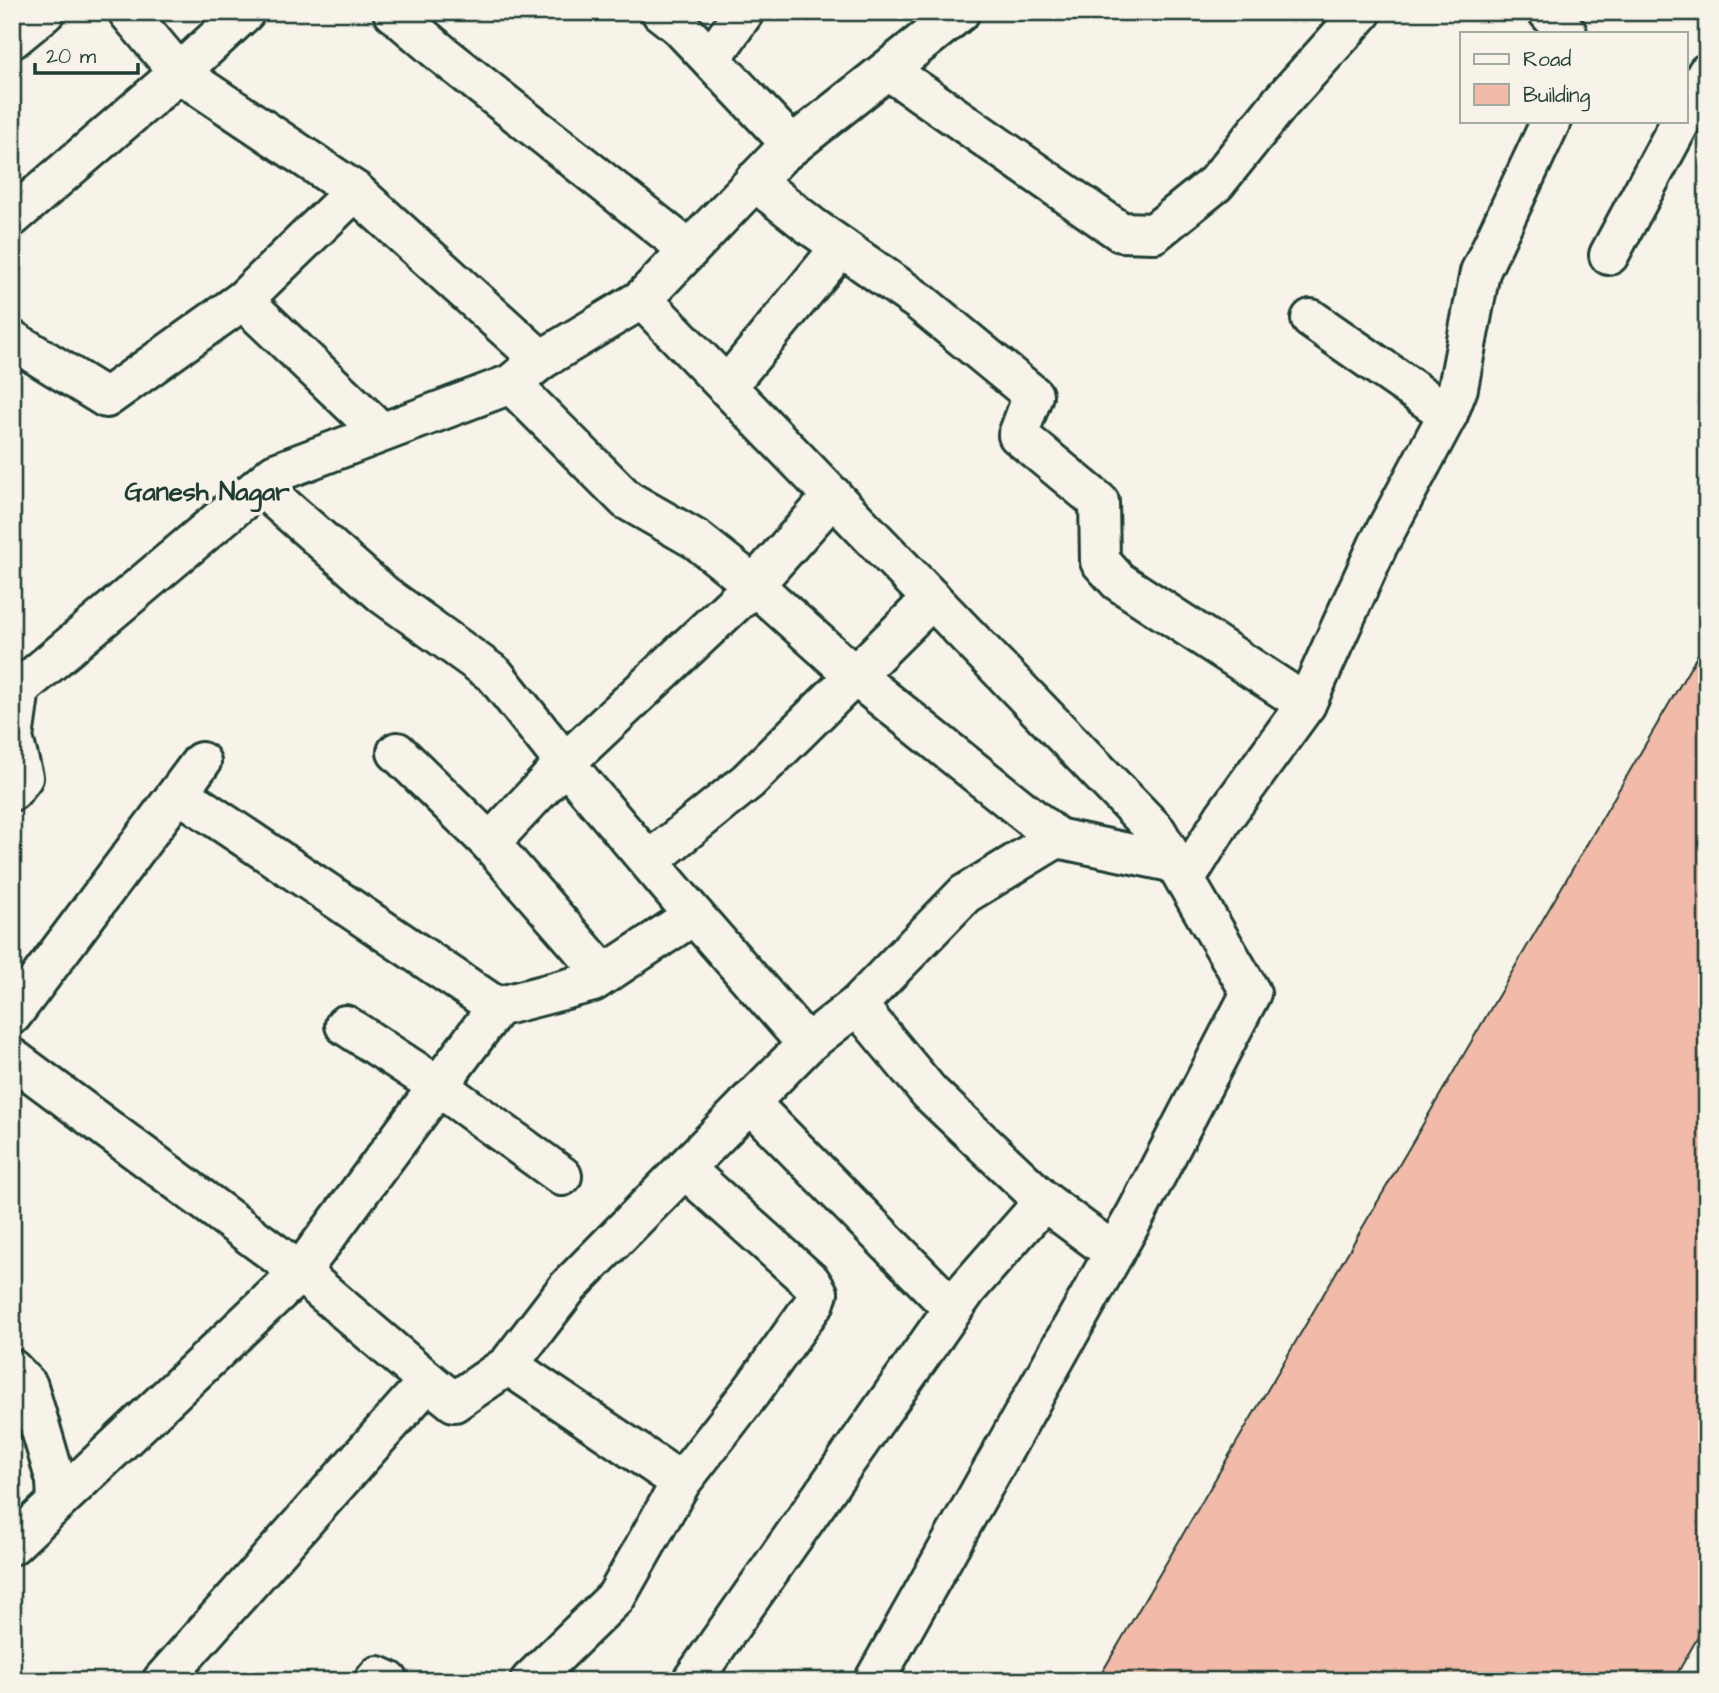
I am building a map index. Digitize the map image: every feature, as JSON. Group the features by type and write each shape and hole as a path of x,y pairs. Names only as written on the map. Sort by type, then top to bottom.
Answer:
{"street":[{"path":"12,39 45,12"},
{"path":"128,12 180,73 355,191 541,360"},
{"path":"12,217 180,73 245,12"},
{"path":"393,12 689,250"},
{"path":"661,12 679,26 792,145"},
{"path":"710,59 744,12"},
{"path":"888,70 1121,232 1154,233 1216,183 1280,103 1362,12"},
{"path":"1548,12 1566,32"},
{"path":"12,791 23,777 13,738 20,688 275,473 510,384 541,360 642,299 779,156 957,13"},
{"path":"1688,108 1707,73"},
{"path":"1180,871 1224,817 1306,704 1378,545 1448,414 1458,388 1480,272 1551,122"},
{"path":"1609,255 1680,122"},
{"path":"754,181 920,302 1033,395 1018,435 1099,502 1100,561 1118,581 1306,704"},
{"path":"12,340 106,398 243,300 355,191"},
{"path":"727,386 841,247"},
{"path":"642,299 1157,832 1251,993 1114,1253 874,1681"},
{"path":"243,300 381,432"},
{"path":"1311,319 1448,414"},
{"path":"510,384 626,500 697,540 754,585 854,675 1057,838 1180,871"},
{"path":"260,486 384,595 495,675 565,764 807,1044"},
{"path":"490,843 565,764 754,585 833,496"},
{"path":"649,861 748,781 932,599"},
{"path":"397,752 490,843 604,974"},
{"path":"12,1015 201,762"},
{"path":"179,793 497,1007"},
{"path":"12,1058 300,1272 454,1402 508,1365 568,1287 807,1044 857,1004 965,894 1057,838"},
{"path":"12,1545 300,1272 497,1007 593,982 694,915"},
{"path":"857,1004 930,1093 1044,1201 1114,1253"},
{"path":"345,1025 438,1086 562,1176"},
{"path":"749,1102 953,1309"},
{"path":"530,1681 616,1597 681,1482 754,1388 815,1302 818,1293 811,1282 685,1169"},
{"path":"707,1675 967,1289 1044,1201"},
{"path":"508,1365 681,1482"},
{"path":"12,1368 28,1386 56,1481 57,1502"},
{"path":"163,1681 428,1381"},
{"path":"374,1681 378,1676 389,1681"}],"building":[{"path":"1707,639 1707,1621 1673,1681 1097,1681"}],"district":[{"name":"Ganesh Nagar","path":"207,492"}]}
